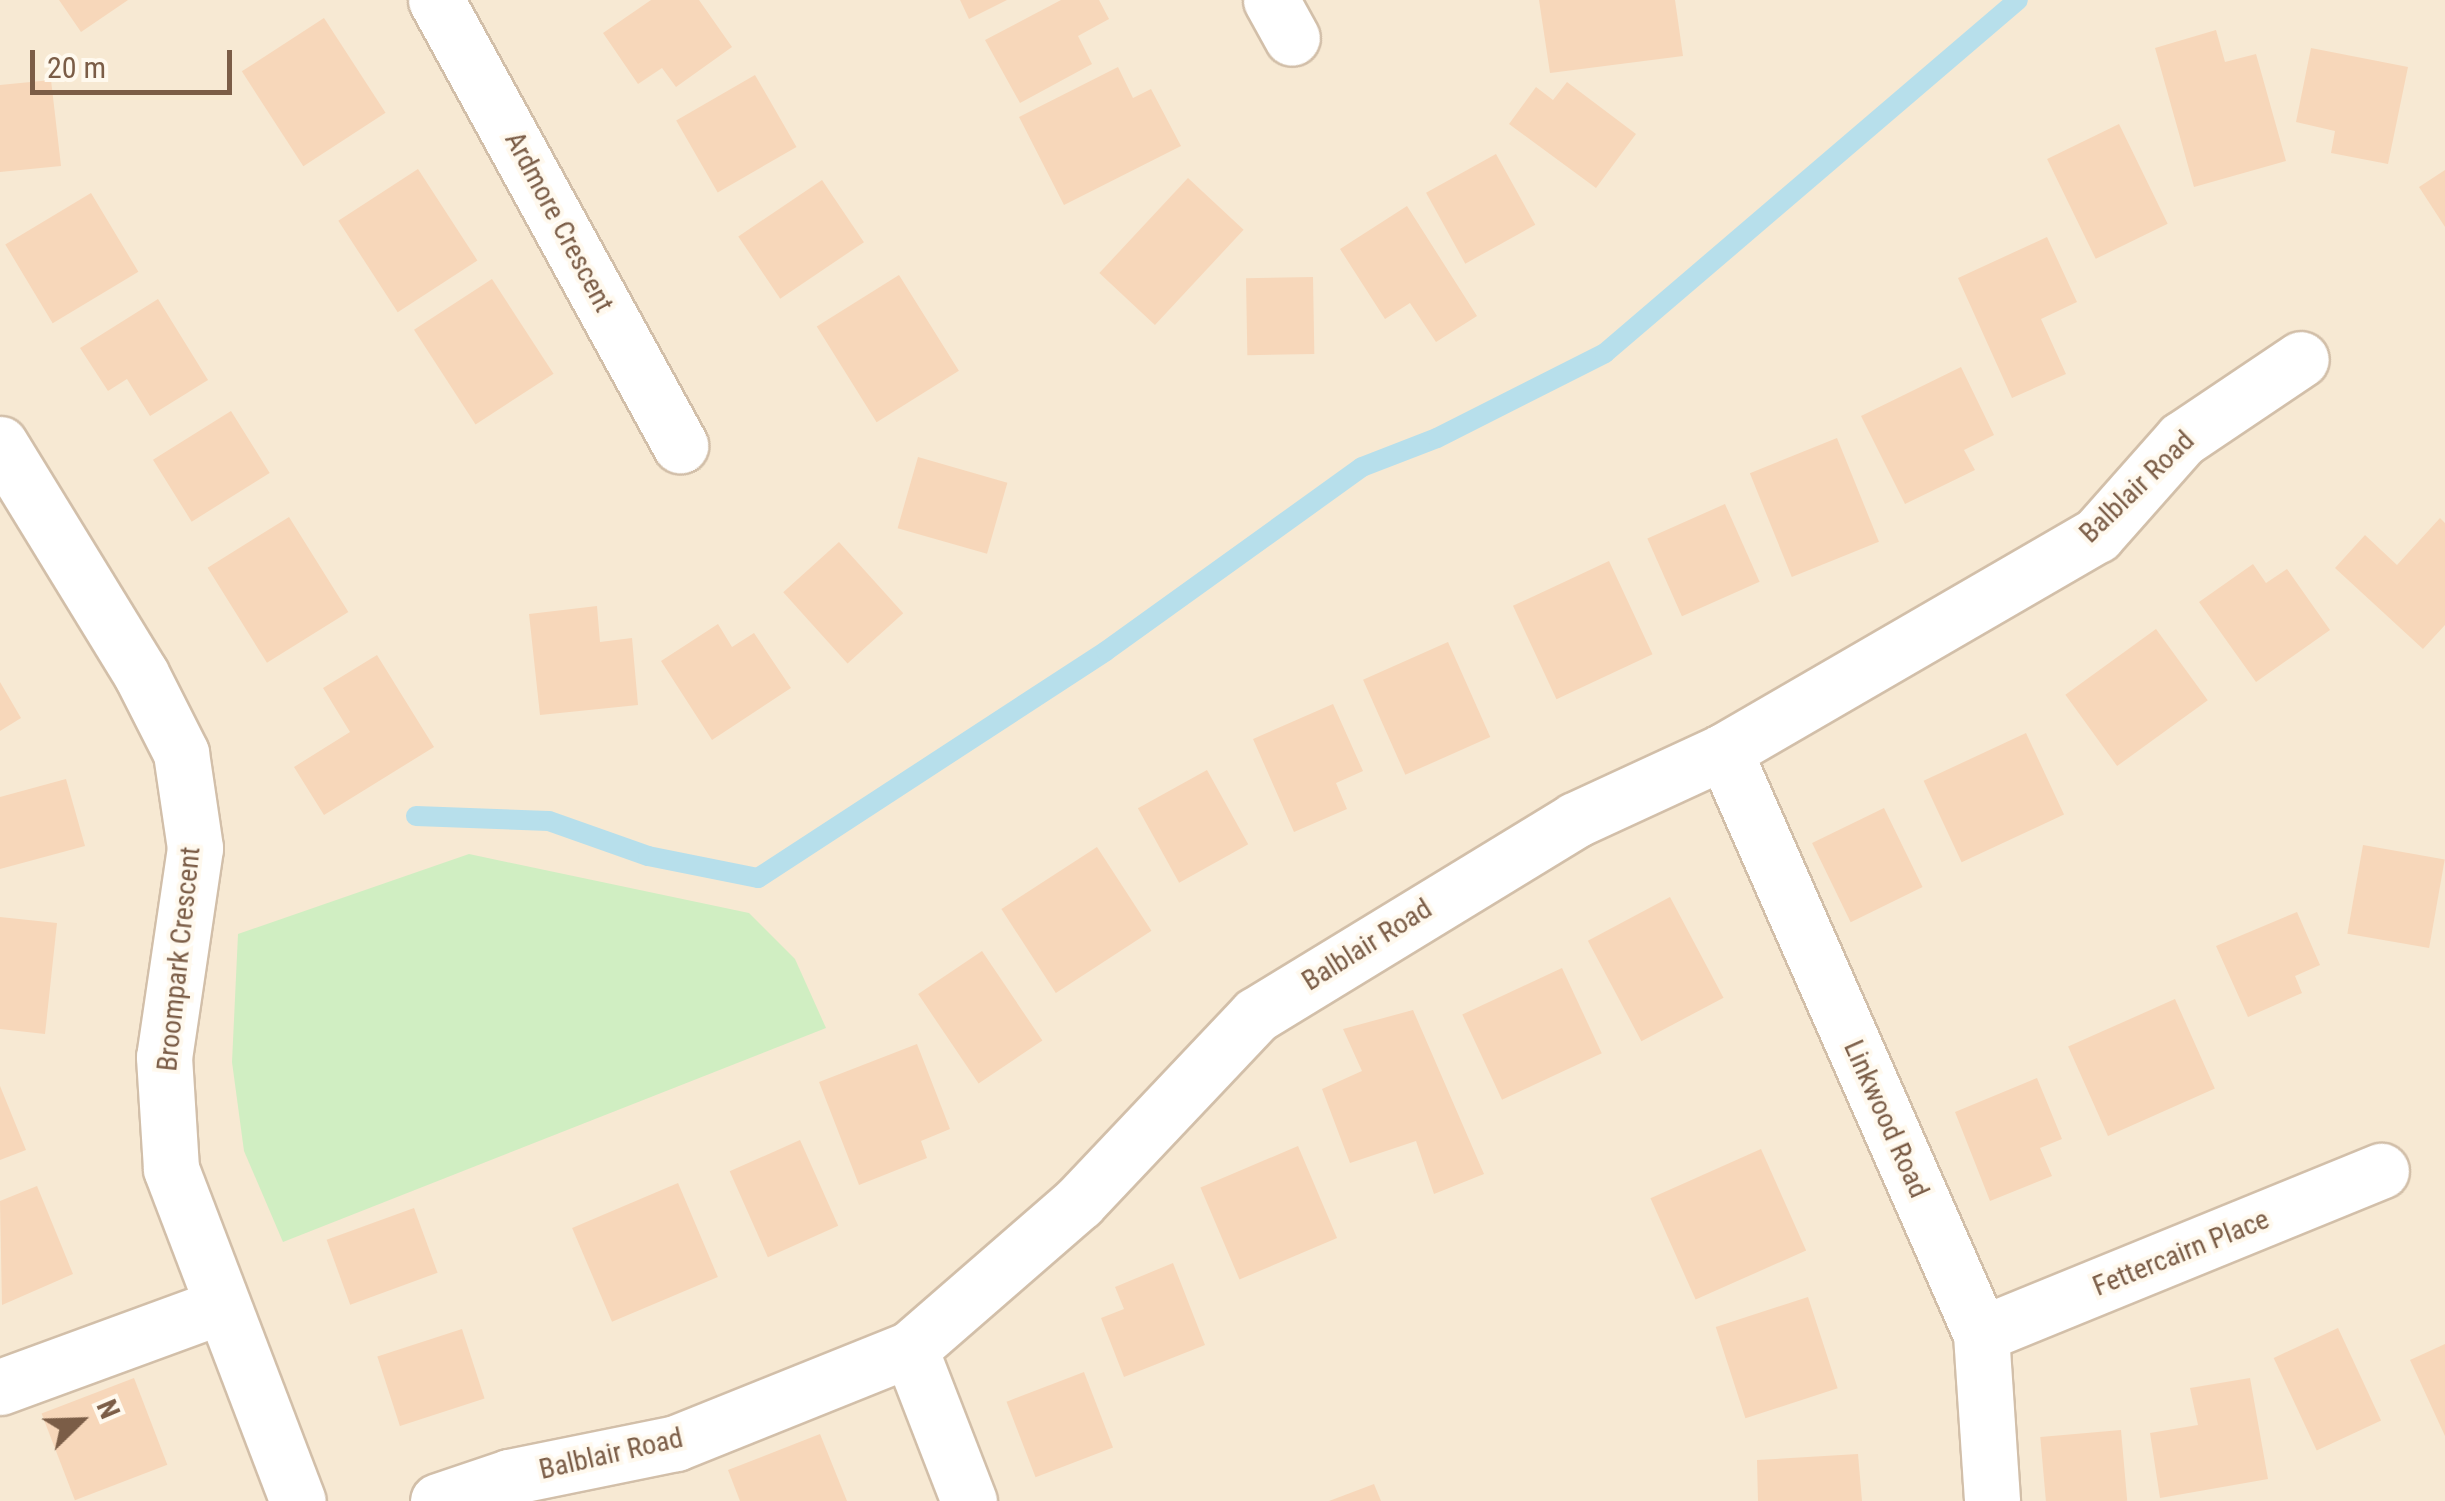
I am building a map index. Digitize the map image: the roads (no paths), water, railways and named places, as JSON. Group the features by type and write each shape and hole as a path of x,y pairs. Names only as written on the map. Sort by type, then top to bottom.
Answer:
{"street":[{"name":"Ardmore Crescent","path":"436,0 680,445"},
{"name":"Balblair Road","path":"438,1501 509,1477 676,1442 910,1349 1079,1202 1256,1015 1575,820 1724,751 2096,534 2182,440 2302,359"},
{"name":"Broompark Crescent","path":"0,444 141,674 181,754 195,848 164,1058 171,1169 298,1501"},
{"name":"Linkwood Road","path":"1724,751 1981,1334 1992,1501"},
{"name":"Fettercairn Place","path":"1981,1334 2382,1171"},
{"path":"0,1387 221,1306"},
{"path":"910,1349 970,1501"}],"waterway":[{"path":"416,816 549,821 648,856 758,878 1106,651 1362,467 1437,438 1605,353 2018,0"}]}
